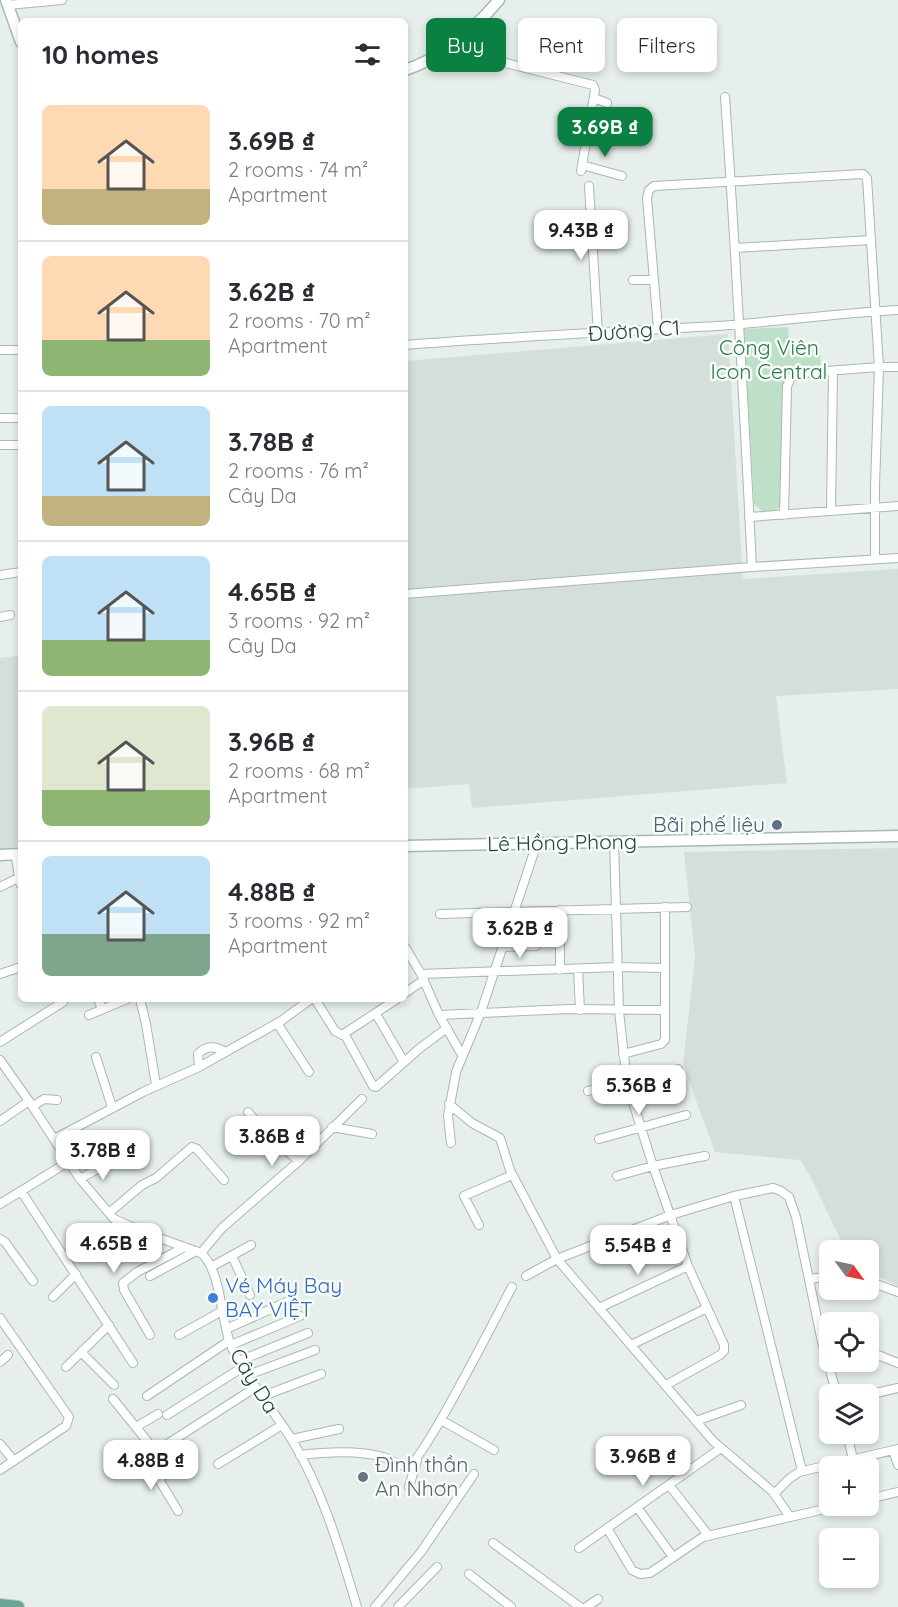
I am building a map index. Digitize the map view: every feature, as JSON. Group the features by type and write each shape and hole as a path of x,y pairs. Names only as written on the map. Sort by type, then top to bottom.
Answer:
{"main road":[{"path":"482,18 499,0"},
{"path":"7,2 18,33"},
{"path":"408,69 426,61"},
{"name":"Lê Hồng Phong","path":"408,846 898,836"},
{"path":"0,855 18,854"},
{"path":"0,1605 18,1607"}],"street":[{"path":"7,2 62,0"},
{"path":"506,63 593,85 594,98 582,168 622,176"},
{"path":"725,97 752,567"},
{"path":"594,98 607,103"},
{"path":"590,117 644,128"},
{"path":"658,328 646,198 654,186 863,174 867,178 879,367 875,559"},
{"path":"589,186 598,334"},
{"path":"735,248 871,240"},
{"path":"633,280 654,280"},
{"name":"Đường C1","path":"408,345 598,334 898,310"},
{"path":"0,350 18,350"},
{"path":"784,514 787,386 791,378 800,373 898,367"},
{"path":"831,511 833,370"},
{"path":"0,418 18,418"},
{"path":"0,445 18,445"},
{"path":"749,517 898,506"},
{"path":"408,594 898,558"},
{"path":"0,575 18,572"},
{"path":"0,616 10,615"},
{"path":"614,841 619,1011 627,1083 688,1266 724,1345 724,1351 666,1385"},
{"path":"452,1143 448,1116 449,1104 462,1055 481,1012 537,843"},
{"path":"0,887 18,882"},
{"path":"623,1054 663,1042 665,1037 665,907"},
{"path":"440,914 687,907"},
{"path":"560,910 560,970"},
{"path":"503,947 536,946"},
{"path":"408,952 462,1055"},
{"path":"408,990 422,977 618,967 664,968"},
{"path":"0,974 18,968"},
{"path":"578,969 580,1010"},
{"path":"0,1042 63,1002"},
{"path":"99,1002 102,1009"},
{"path":"89,1015 120,1002"},
{"path":"141,1002 156,1086"},
{"path":"54,1139 112,1107 198,1067 277,1023 308,1002"},
{"path":"315,1002 339,1035 345,1035 393,1002"},
{"path":"439,1015 481,1012 665,1010"},
{"path":"376,1014 404,1062"},
{"path":"277,1023 309,1072"},
{"path":"345,1035 373,1086 378,1086 447,1028"},
{"path":"198,1067 198,1054 202,1050 213,1047 224,1051"},
{"path":"96,1057 112,1107"},
{"path":"0,1060 80,1179 114,1219 198,1252"},
{"path":"588,1091 678,1069"},
{"path":"0,1121 44,1099 57,1100"},
{"path":"150,1276 198,1252 299,1161 362,1099"},
{"path":"449,1104 472,1123 500,1138 512,1175 557,1259 696,1421 721,1448 774,1494 790,1517"},
{"path":"248,1112 266,1134 299,1161"},
{"path":"599,1139 686,1115"},
{"path":"332,1127 372,1134"},
{"path":"109,1213 142,1185 156,1178 192,1147 197,1149 224,1180"},
{"path":"617,1176 705,1156"},
{"path":"80,1179 113,1160"},
{"path":"0,1204 68,1162"},
{"path":"479,1225 464,1196 512,1175"},
{"path":"526,1276 557,1259 671,1215 734,1196 773,1188 789,1197 796,1216 819,1314"},
{"path":"21,1191 133,1363"},
{"path":"734,1196 802,1471"},
{"path":"0,1239 5,1242 33,1281"},
{"path":"211,1267 251,1245"},
{"path":"150,1335 122,1285 137,1272 185,1247"},
{"name":"Cây Da","path":"198,1252 207,1259 211,1267 230,1343 241,1364 292,1439 300,1455 328,1519 357,1607"},
{"path":"232,1256 250,1295"},
{"path":"599,1308 688,1266"},
{"path":"53,1297 76,1274"},
{"path":"810,1279 819,1278"},
{"path":"879,1285 898,1292"},
{"path":"409,1487 417,1460 512,1287"},
{"path":"226,1329 290,1300"},
{"path":"631,1345 707,1308"},
{"path":"179,1335 222,1311"},
{"path":"147,1396 230,1343 300,1316"},
{"path":"0,1318 69,1418 66,1426 0,1470"},
{"path":"66,1367 109,1325"},
{"path":"167,1415 241,1364 308,1333"},
{"path":"248,1375 315,1350"},
{"path":"81,1352 114,1385"},
{"path":"0,1362 8,1355"},
{"path":"879,1355 898,1363"},
{"path":"263,1396 321,1374"},
{"path":"133,1466 256,1387"},
{"path":"879,1392 898,1388"},
{"path":"113,1399 156,1452"},
{"path":"696,1421 741,1405"},
{"path":"136,1427 158,1414"},
{"path":"441,1420 494,1450"},
{"path":"218,1464 282,1425"},
{"path":"292,1439 339,1429"},
{"path":"0,1444 14,1461"},
{"path":"579,1548 721,1448"},
{"path":"866,1456 896,1449 898,1465"},
{"path":"300,1455 334,1452 383,1457 403,1466 410,1465 417,1460"},
{"path":"146,1458 178,1510"},
{"path":"158,1479 191,1458"},
{"path":"774,1494 792,1476 819,1467"},
{"path":"375,1607 421,1552 474,1474"},
{"path":"669,1485 709,1536"},
{"path":"879,1496 898,1492"},
{"path":"637,1507 673,1557"},
{"path":"607,1528 632,1570 640,1574 650,1573 703,1537 819,1510"},
{"path":"493,1543 580,1607"},
{"path":"398,1607 436,1567"},
{"path":"469,1574 511,1607"},
{"path":"586,1607 598,1599"}],"shaded area":[{"path":"728,334 743,579 898,569 898,689 776,696 787,783 472,808 469,784 408,789 408,361"},
{"path":"18,655 18,847 0,850 0,658"},
{"path":"898,848 898,1286 879,1277 879,1240 841,1240 800,1160 715,1152 683,1064 695,957 684,852"}],"green space":[{"name":"Công Viên Icon Central","path":"788,327 790,348 820,347 821,368 798,370 790,375 783,386 781,505 775,511 763,512 754,504 744,329"}],"place":[{"name":"Bãi phế liệu","path":"777,825"},
{"name":"Vé Máy Bay BAY VIỆT","path":"213,1298"},
{"name":"Đình thần An Nhơn","path":"363,1477"}]}
